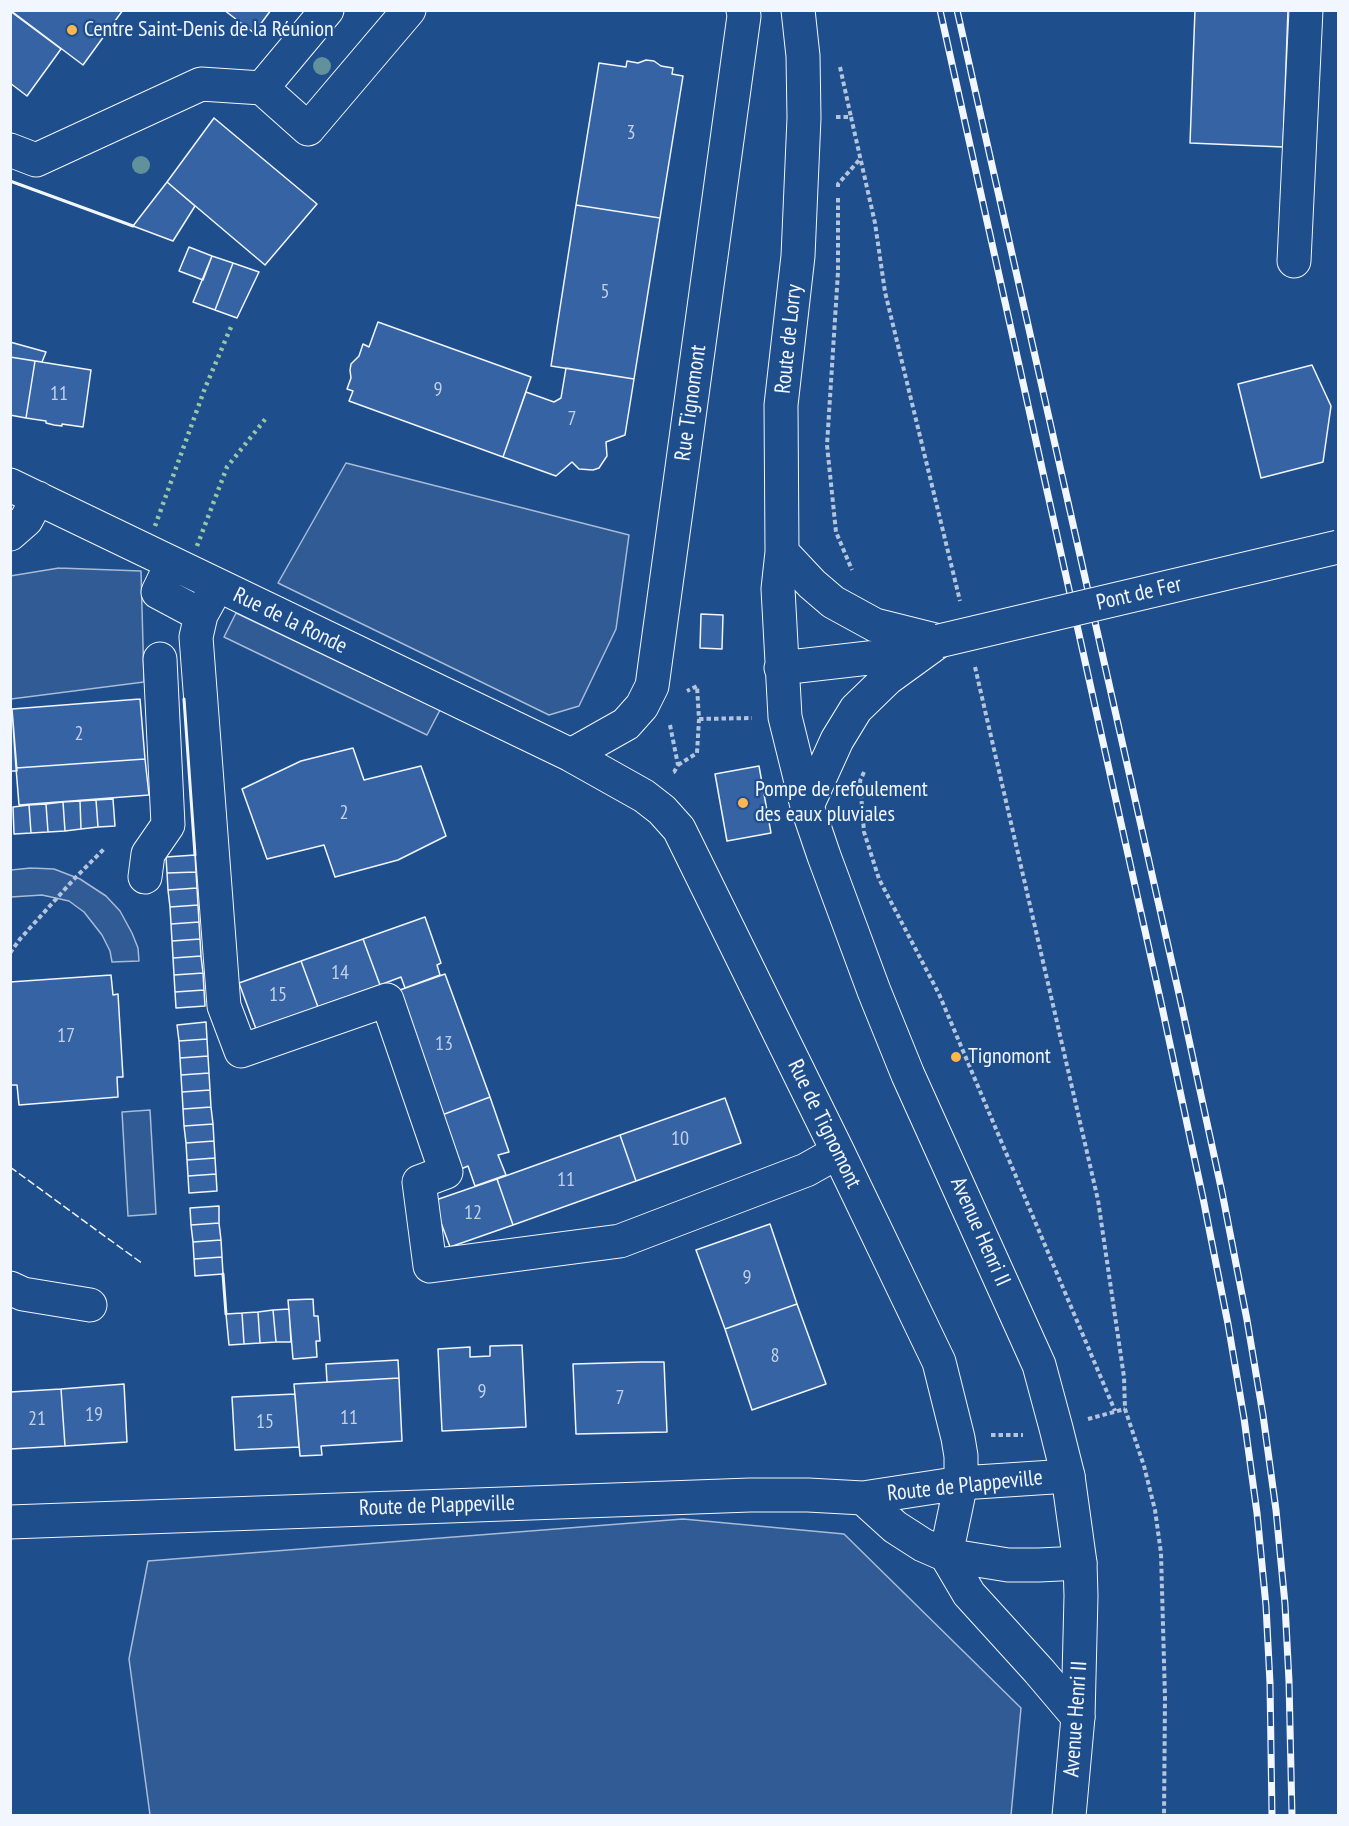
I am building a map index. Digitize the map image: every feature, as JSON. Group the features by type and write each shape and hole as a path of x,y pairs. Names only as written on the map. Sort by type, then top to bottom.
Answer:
{"street":[{"path":"262,88 327,10"},
{"path":"10,150 36,160 201,84 262,88 308,129 410,10"},
{"name":"Rue Tignomont","path":"571,755 626,724 642,706 652,686 743,10"},
{"name":"Route de Lorry","path":"781,669 778,589 782,552 782,405 798,256 804,118 803,56 798,10"},
{"path":"1294,261 1306,10"},
{"path":"10,534 26,520 24,492"},
{"name":"Rue de la Ronde","path":"24,492 571,755"},
{"name":"Pont de Fer","path":"781,669 886,656 939,641 1338,547"},
{"path":"782,552 812,584 833,602 875,625 939,641"},
{"path":"172,563 158,592 201,615"},
{"path":"217,586 201,615 196,637 224,1006 241,1051 387,1000 446,1172 418,1182 430,1266 620,1241 806,1170 838,1152"},
{"path":"807,806 837,740 856,710 888,678 939,641"},
{"path":"145,877 148,854 168,825 160,659"},
{"name":"Avenue Henri II","path":"781,669 785,717 807,806 874,991 909,1075 1040,1365 1068,1476 1080,1563 1081,1634 1078,1717 1069,1815"},
{"name":"Rue de Tignomont","path":"571,755 644,796 662,810 679,829 939,1362 961,1456 961,1483 946,1555"},
{"path":"10,1288 23,1294 90,1305"},
{"name":"Route de Plappeville","path":"10,1522 750,1495 863,1498 961,1483 1068,1476"},
{"name":"Route de Plappeville","path":"863,1498 895,1527 923,1545 946,1555 1008,1564 1080,1563"},
{"path":"946,1555 969,1594 1078,1717"}],"path":[{"path":"853,571 836,532 828,445 838,272 838,184 861,158 875,223 885,292 961,607"},
{"path":"974,664 1098,1200 1124,1377 1125,1409 1144,1466 1155,1510 1161,1552 1166,1698 1164,1815"},
{"path":"678,765 697,753 699,719 697,686"},
{"path":"699,719 785,717"},
{"path":"866,764 860,781 864,832 879,879 939,994 1114,1411 1125,1409"},
{"path":"10,953 75,878 105,849"}],"shaded area":[{"path":"346,463 629,535 616,629 579,706 549,715 278,583"},
{"path":"59,568 141,571 144,682 11,699 10,576"},
{"path":"236,613 440,710 427,735 224,637"},
{"path":"54,869 80,879 106,896 120,911 132,933 138,948 139,961 112,962 110,951 102,935 84,912 69,901 42,895 11,897 11,870"},
{"path":"150,1110 156,1214 128,1216 122,1112"},
{"path":"683,1519 844,1534 1021,1708 1011,1815 150,1815 129,1659 148,1561"}],"building":[{"name":"Centre Saint-Denis de la Réunion","path":"10,10 123,10 83,65"},
{"name":"Centre Saint-Denis de la Réunion","path":"224,10 271,10 254,33"},
{"path":"1195,10 1288,10 1283,147 1190,143"},
{"path":"10,11 61,49 27,96 10,83"},
{"path":"646,60 673,68 672,74 683,76 660,218 576,205 599,63 626,67 627,61 638,63"},
{"path":"214,118 317,204 265,265 167,182"},
{"path":"167,182 195,206 173,241 133,226"},
{"path":"576,205 660,218 634,379 551,366"},
{"path":"189,247 212,256 203,280 179,271"},
{"path":"212,256 233,263 215,310 193,302"},
{"path":"233,263 259,272 237,318 215,310"},
{"path":"378,322 531,377 503,457 349,401 353,391 347,389 351,378 351,364 359,356 363,344 369,347"},
{"path":"10,342 46,352 42,362 10,357"},
{"path":"10,357 35,361 26,418 10,415"},
{"path":"35,361 91,370 83,427 54,425 46,421 26,418"},
{"path":"1312,365 1331,406 1323,462 1261,478 1238,384"},
{"path":"566,368 634,379 625,435 606,442 607,456 599,468 593,470 579,469 572,462 556,476 503,457 526,392 554,402 561,398"},
{"path":"701,614 723,615 722,649 700,648"},
{"path":"140,699 145,759 16,768 12,709"},
{"path":"10,709 12,709 17,771 10,771"},
{"path":"353,748 364,780 421,766 446,836 398,860 335,877 324,845 267,859 242,789 301,761"},
{"path":"145,759 149,795 19,805 16,768"},
{"name":"Pompe de refoulement des eaux pluviales","path":"759,766 771,833 727,841 715,774"},
{"path":"113,799 115,826 98,827 96,800"},
{"path":"96,800 98,827 81,829 80,801"},
{"path":"80,801 81,829 65,831 63,802"},
{"path":"63,802 65,831 48,832 46,804"},
{"path":"46,804 48,832 31,833 29,805"},
{"path":"29,805 31,833 14,834 13,807"},
{"path":"195,855 196,872 167,873 166,857"},
{"path":"196,872 197,888 168,890 167,873"},
{"path":"197,888 198,905 170,907 168,890"},
{"path":"198,905 199,922 171,924 170,907"},
{"path":"425,917 441,963 437,965 440,975 405,988 401,977 380,985 363,939"},
{"path":"199,922 200,939 172,941 171,924"},
{"path":"200,939 201,956 173,958 172,941"},
{"path":"363,939 380,985 318,1007 301,961"},
{"path":"201,956 203,973 174,975 173,958"},
{"path":"301,961 318,1007 256,1029 239,983"},
{"path":"203,973 204,990 175,992 174,975"},
{"path":"445,974 490,1097 442,1115 397,991"},
{"path":"111,975 113,995 118,994 123,1077 117,1077 118,1097 19,1105 17,1085 11,1085 10,982"},
{"path":"204,990 205,1006 176,1008 175,992"},
{"path":"206,1022 207,1039 179,1041 177,1025"},
{"path":"207,1039 208,1056 180,1058 179,1041"},
{"path":"208,1056 209,1073 181,1075 180,1058"},
{"path":"209,1073 210,1090 182,1092 181,1075"},
{"path":"210,1090 211,1107 183,1109 182,1092"},
{"path":"490,1097 509,1152 498,1155 506,1175 475,1186 468,1166 461,1169 442,1115"},
{"path":"725,1098 741,1143 636,1181 620,1135"},
{"path":"211,1107 213,1124 184,1126 183,1109"},
{"path":"213,1124 214,1141 186,1143 184,1126"},
{"path":"620,1135 636,1181 513,1225 497,1179"},
{"path":"214,1141 215,1158 187,1160 186,1143"},
{"path":"215,1158 216,1174 188,1176 187,1160"},
{"path":"216,1174 217,1191 189,1193 188,1176"},
{"path":"497,1179 513,1225 450,1247 433,1201"},
{"path":"219,1206 219,1223 191,1225 190,1208"},
{"path":"219,1223 221,1240 193,1242 191,1225"},
{"path":"770,1224 797,1304 725,1329 696,1250"},
{"path":"221,1240 222,1257 194,1259 193,1242"},
{"path":"222,1257 223,1274 195,1276 194,1259"},
{"path":"313,1299 314,1316 318,1316 320,1341 316,1341 317,1357 293,1359 288,1300"},
{"path":"797,1304 826,1384 752,1410 725,1329"},
{"path":"289,1309 291,1342 276,1342 273,1310"},
{"path":"273,1310 276,1342 260,1343 258,1312"},
{"path":"258,1312 260,1343 244,1344 242,1313"},
{"path":"242,1313 244,1344 229,1345 226,1314"},
{"path":"522,1345 526,1427 442,1431 438,1349 470,1347 470,1357 490,1356 490,1346"},
{"path":"398,1360 399,1378 327,1382 326,1364"},
{"path":"664,1362 667,1432 576,1434 573,1364"},
{"path":"399,1378 402,1441 321,1446 322,1455 300,1456 294,1384"},
{"path":"124,1384 127,1442 65,1446 61,1389"},
{"path":"61,1389 65,1446 10,1449 10,1392"},
{"path":"295,1394 299,1447 235,1450 232,1397"}],"railway":[{"path":"940,10 1162,1007 1228,1324 1257,1513 1266,1606 1272,1816"},
{"path":"957,10 1181,1003 1247,1320 1276,1510 1285,1604 1292,1816"}],"hedge":[{"path":"155,526 205,388 231,327"},
{"path":"197,546 227,467 267,417"}],"fence":[{"path":"10,1167 143,1264"}],"wall":[{"path":"10,181 133,226"},
{"path":"184,699 195,855"},
{"path":"223,1274 226,1314"}],"place":[{"name":"Centre Saint-Denis de la Réunion","path":"72,30"},
{"name":"Pompe de refoulement des eaux pluviales","path":"743,803"},
{"name":"Tignomont","path":"956,1057"}]}
